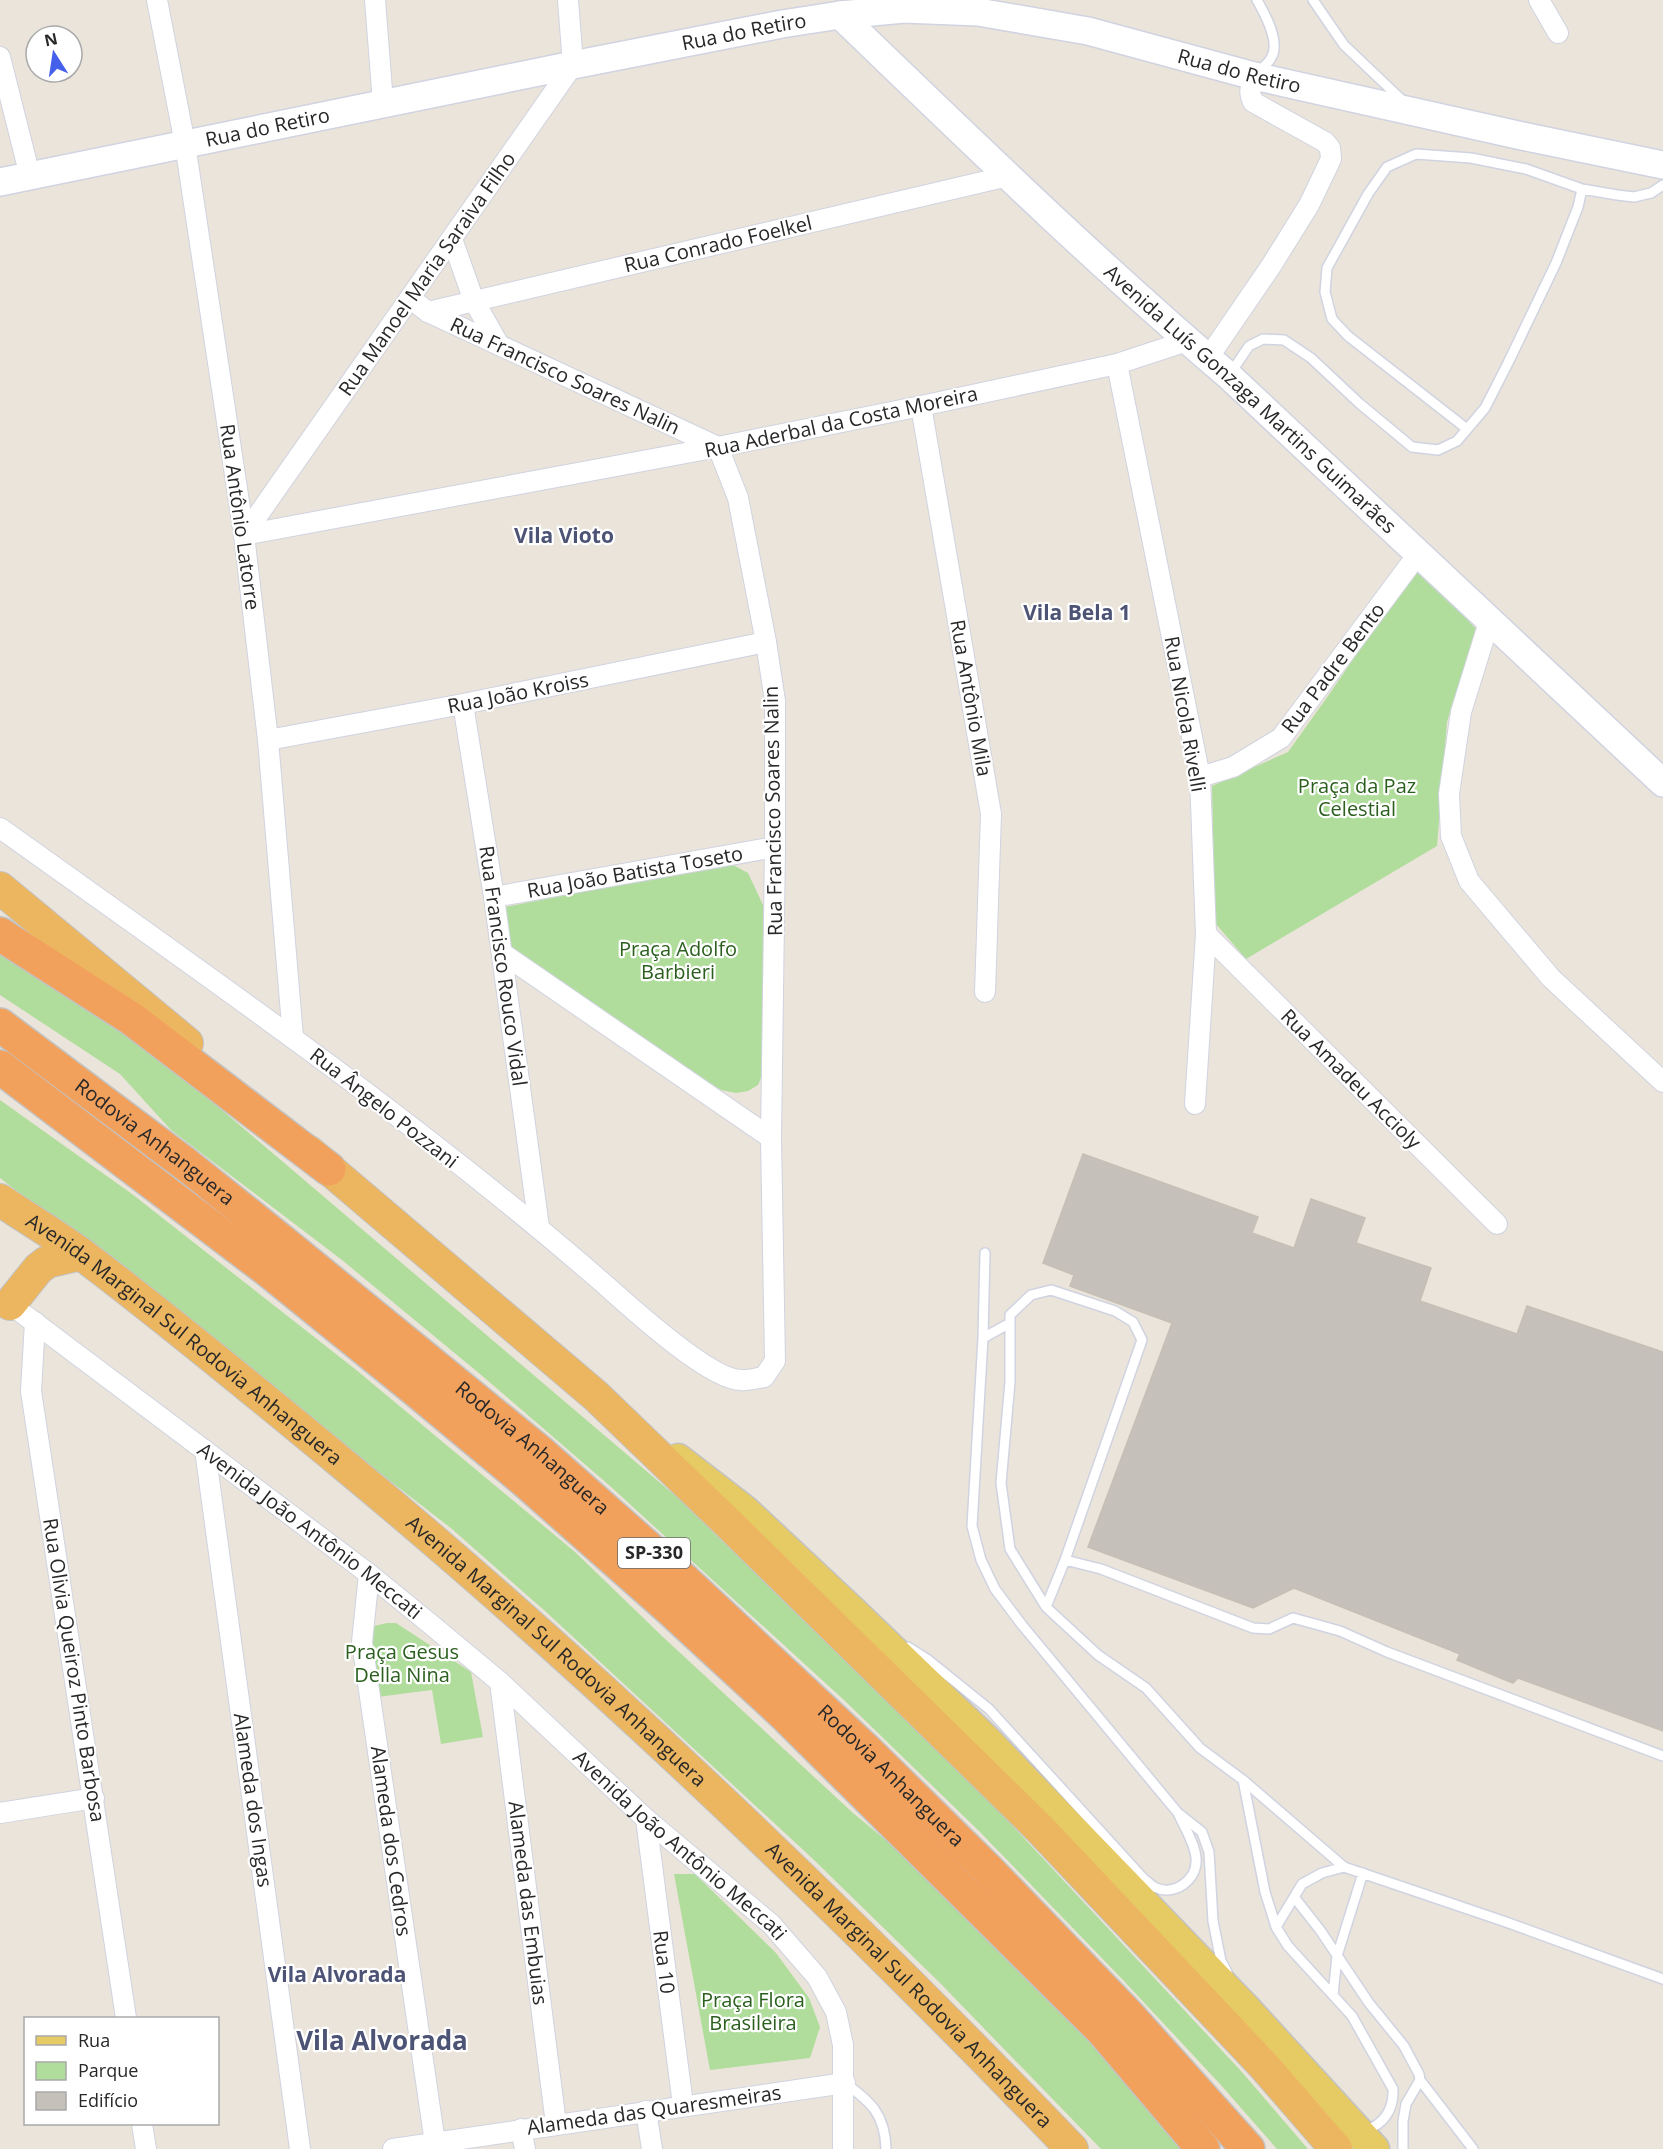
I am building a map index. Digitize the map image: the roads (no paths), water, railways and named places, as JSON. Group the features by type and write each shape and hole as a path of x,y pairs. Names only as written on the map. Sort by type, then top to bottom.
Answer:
{"highway":[{"path":"0,888 177,1034 329,1169 596,1396 1040,1828 1264,2066 1355,2142"},
{"path":"0,934 132,1019 329,1169"},
{"name":"Rodovia Anhanguera","path":"0,1025 188,1166 270,1232 541,1453 672,1569 867,1751 987,1869 1128,2015 1248,2149"},
{"name":"Rodovia Anhanguera","path":"0,1067 269,1271 417,1390 524,1480 670,1609 802,1732 1103,2031 1203,2149"},
{"name":"Avenida Marginal Sul Rodovia Anhanguera","path":"0,1200 81,1254 196,1343 428,1534 674,1755 940,2013 1072,2149"},
{"path":"13,1308 38,1269 47,1262 81,1254"}],"main road":[{"name":"Rua do Retiro","path":"0,183 383,103 782,24 840,15 904,9 979,6 1254,76 1663,165"},
{"name":"Avenida Luís Gonzaga Martins Guimarães","path":"840,15 1008,177 1187,341 1229,376 1663,783"},
{"path":"596,1396 744,1510 854,1612 1066,1820 1246,2009 1355,2142"}],"street":[{"name":"Rua Antônio Latorre","path":"157,0 185,144 244,535 268,740 293,1037"},
{"path":"375,0 383,103"},
{"path":"568,0 573,65"},
{"path":"1539,0 1558,33"},
{"path":"0,57 30,176"},
{"name":"Rua Manoel Maria Saraiva Filho","path":"244,535 573,65"},
{"path":"1208,358 1299,222 1331,159 1330,148 1325,142 1253,102 1250,88 1254,76"},
{"name":"Rua Conrado Foelkel","path":"428,312 1008,177"},
{"path":"452,239 474,301 499,345"},
{"name":"Rua Francisco Soares Nalin","path":"410,298 428,312 718,447 738,498 766,642 775,702 771,1138 775,1361 764,1377"},
{"name":"Rua Aderbal da Costa Moreira","path":"244,535 718,447 921,406 1117,364 1187,341"},
{"name":"Rua Nicola Rivelli","path":"1117,364 1200,777 1206,934 1195,1104"},
{"name":"Rua Antônio Mila","path":"921,406 991,814 985,992"},
{"name":"Rua Padre Bento","path":"1200,777 1233,766 1281,738 1418,554"},
{"path":"1489,622 1461,712 1449,794 1451,836 1469,881 1551,978 1663,1082"},
{"name":"Rua João Kroiss","path":"268,740 463,704 766,642"},
{"name":"Rua Francisco Rouco Vidal","path":"463,704 494,897 539,1227"},
{"name":"Rua Ângelo Pozzani","path":"0,828 293,1037 539,1227 668,1339 719,1374 740,1381 764,1377"},
{"name":"Rua João Batista Toseto","path":"494,897 775,847"},
{"name":"Rua Amadeu Accioly","path":"1206,934 1497,1224"},
{"path":"502,954 771,1138"},
{"name":"Avenida João Antônio Meccati","path":"13,1308 369,1574 500,1682 646,1819 771,1924 817,1977 836,2012 843,2045 845,2083 843,2149"},
{"name":"Rua Olivia Queiroz Pinto Barbosa","path":"13,1308 31,1391 126,2017"},
{"name":"Alameda dos Ingas","path":"206,1450 300,2149"},
{"name":"Alameda dos Cedros","path":"369,1574 362,1642 435,2143"},
{"name":"Alameda das Embuias","path":"500,1682 556,2124"},
{"path":"0,1813 94,1798"},
{"name":"Rua 10","path":"646,1819 683,2105"},
{"name":"Alameda das Quaresmeiras","path":"403,2148 435,2143 523,2139 556,2124 845,2083"},
{"path":"646,2111 652,2149"},
{"path":"142,2125 146,2149"}],"lane":[{"path":"1313,0 1344,45 1415,111"},
{"path":"1254,76 1272,57 1275,46 1260,1"},
{"path":"1467,429 1348,336 1332,318 1325,292 1327,268 1368,194 1387,167 1416,154 1471,158 1526,169 1582,189 1634,197 1651,193 1663,185"},
{"path":"1229,376 1249,346 1263,339 1284,340 1311,358 1359,403 1412,447 1438,450 1457,441 1485,408 1556,263 1578,207 1582,189"},
{"path":"985,1253 983,1338 972,1526 981,1560 995,1588 1022,1625 1178,1813 1203,1832 1209,1852 1213,1921 1221,1961 1246,2009"},
{"path":"1046,1607 1065,1560 1142,1340 1133,1322 1115,1311 1051,1290 1031,1295 1010,1316 1010,1382 1001,1483 1010,1550 1046,1607 1098,1654 1146,1688 1200,1748 1243,1780 1344,1867 1663,1978"},
{"path":"983,1338 1010,1323"},
{"path":"1065,1560 1101,1569 1253,1628 1269,1629 1293,1618 1340,1631 1387,1653 1663,1756"},
{"path":"854,1612 927,1659 989,1708 1143,1878 1156,1888 1174,1888 1186,1884 1196,1872 1197,1857 1178,1813"},
{"path":"1243,1780 1265,1892 1275,1927 1288,1946 1352,2016 1393,2090 1391,2108 1380,2124 1365,2130 1355,2142"},
{"path":"1275,1927 1302,1884 1322,1873 1344,1867"},
{"path":"1333,1995 1337,1956 1363,1873"},
{"path":"1294,1897 1368,2003 1404,2046 1420,2080 1473,2149"},
{"path":"1403,2149 1403,2121 1406,2104 1420,2080"},
{"path":"845,2083 868,2100 878,2114 886,2133 886,2149"}],"district":[{"name":"Vila Vioto","path":"564,536"},
{"name":"Vila Bela 1","path":"1077,613"},
{"name":"Vila Alvorada","path":"337,1975"},
{"name":"Vila Alvorada","path":"382,2041"}],"park label":[{"name":"Praça da Paz Celestial","path":"1357,798"},
{"name":"Praça Adolfo Barbieri","path":"678,960"},
{"name":"Praça Gesus Della Nina","path":"402,1664"},
{"name":"Praça Flora Brasileira","path":"753,2012"}]}
